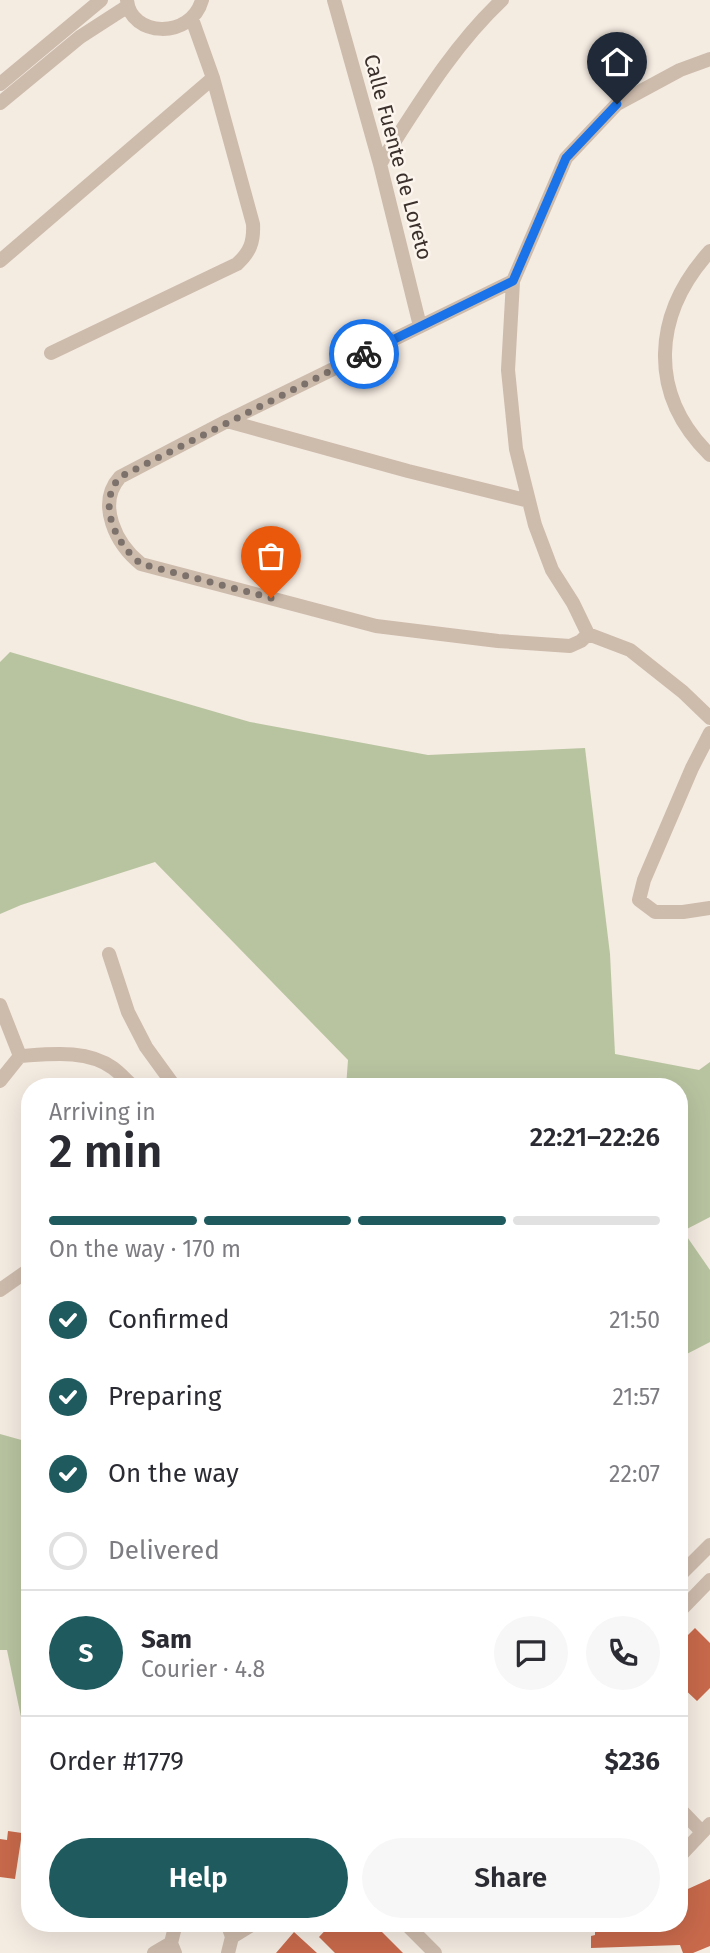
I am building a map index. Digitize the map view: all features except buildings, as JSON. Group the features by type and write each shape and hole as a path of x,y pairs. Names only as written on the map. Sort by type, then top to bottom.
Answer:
{"street":[{"path":"0,84 101,0"},
{"path":"0,103 80,37 128,3 140,22 157,29 176,29 192,19 202,0"},
{"name":"Calle Fuente de Loreto","path":"334,0 380,164 420,326"},
{"path":"380,164 432,83 467,38 502,0"},
{"path":"51,353 237,264 248,254 254,239 253,224 213,78 192,19"},
{"path":"710,59 680,71 617,104 566,158 513,281 508,370 516,449 535,525 552,570 573,603 588,634 630,650 683,692 710,718"},
{"path":"0,261 213,78"},
{"path":"710,251 692,271 672,308 663,354 674,405 694,439 710,455"},
{"path":"513,281 120,477 112,486 107,499 115,533 126,552 141,564 376,626 570,646 588,634"},
{"path":"228,421 529,501"},
{"path":"710,733 649,867 639,900 655,912 710,908"},
{"path":"109,954 128,1012 146,1047 168,1078"},
{"path":"0,1004 20,1056"},
{"path":"0,1081 20,1056 54,1054 83,1056 111,1066 124,1078"},
{"path":"0,1290 21,1275"},
{"path":"688,1567 710,1545"},
{"path":"688,1603 710,1580"},
{"path":"688,1815 706,1828 688,1847"},
{"path":"228,1953 230,1932"},
{"path":"414,1932 435,1953"},
{"path":"154,1953 173,1948"}],"green space":[{"path":"10,652 250,722 428,755 585,748 610,954 615,1054 699,1070 710,1062 710,1217 688,1228 688,1078 347,1078 348,1060 155,862 0,914 0,662"},
{"path":"688,1238 710,1270 710,1342 688,1353"},
{"path":"0,1434 21,1440 21,1717 7,1650 0,1650"}],"way so far":[{"path":"271,598 141,564 126,552 115,533 107,499 112,486 120,477 364,354"}],"route":[{"path":"364,354 513,281 566,158 617,104"}]}
